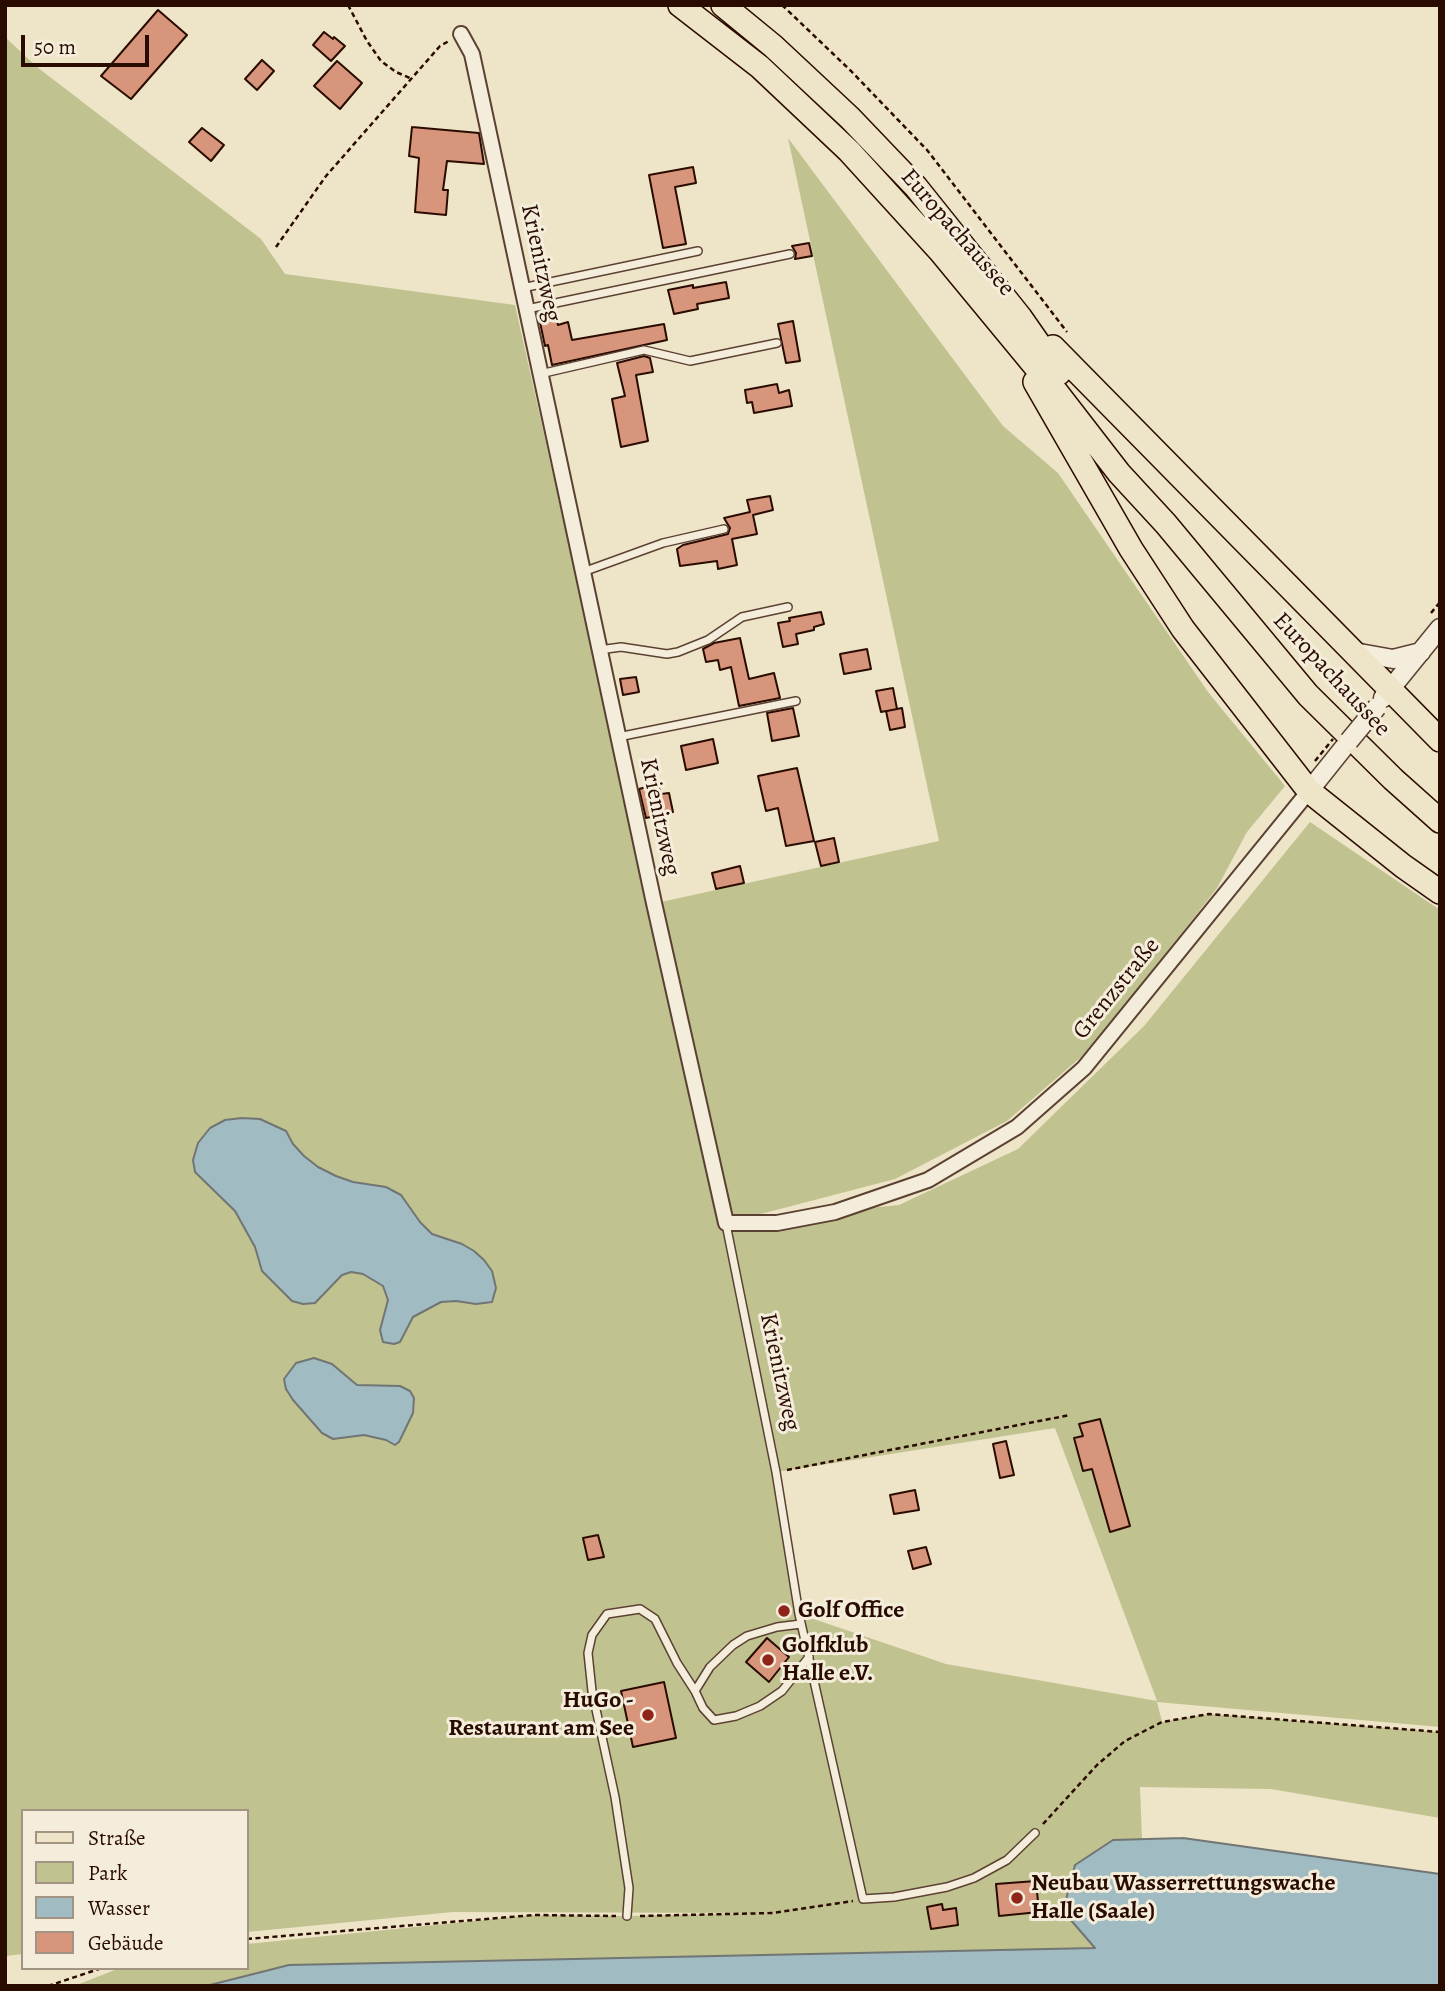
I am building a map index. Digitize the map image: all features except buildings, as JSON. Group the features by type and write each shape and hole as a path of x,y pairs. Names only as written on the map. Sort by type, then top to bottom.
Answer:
{"main road":[{"name":"Europachaussee","path":"680,5 760,67 832,132 940,251 1015,326"},
{"name":"Europachaussee","path":"723,5 773,46 840,109 916,187 1015,326 1128,464 1166,524 1307,695 1440,821"},
{"path":"1015,326 1062,356 1354,652 1383,699 1440,740"},
{"path":"1015,326 1131,549 1184,629 1308,791 1440,892"}],"street":[{"name":"Krienitzweg","path":"461,34 472,54 599,650 726,1223"},
{"name":"Grenzstraße","path":"726,1223 777,1223 835,1212 928,1180 1017,1127 1084,1068 1440,628"},
{"path":"1354,652 1393,659 1420,652"}],"lane":[{"path":"522,288 698,251"},
{"path":"527,309 790,254"},
{"path":"540,374 644,350 690,361 777,342"},
{"path":"583,572 663,543 724,529"},
{"path":"599,650 621,647 667,654 678,652 708,640 742,617 788,607"},
{"path":"618,737 796,701"},
{"name":"Krienitzweg","path":"726,1223 776,1472 801,1624 863,1899"},
{"path":"627,1916 629,1888 615,1797 592,1691 587,1653 592,1635 607,1614 640,1609 655,1619 703,1708 714,1720 736,1716 760,1706 782,1691 809,1657"},
{"path":"695,1690 710,1667 747,1636 777,1627 801,1624"},
{"path":"863,1899 947,1887 974,1878 1007,1860 1035,1833"}],"path":[{"path":"348,5 381,61 412,79"},
{"path":"782,5 851,71 927,150 1070,335"},
{"path":"276,247 326,176 440,46 461,34"},
{"path":"776,1472 1070,1415"},
{"path":"1035,1833 1097,1765 1125,1741 1162,1722 1209,1714 1440,1732"},
{"path":"248,1939 534,1915 773,1913 863,1899"},
{"path":"48,1986 96,1970"}],"green space":[{"path":"5,37 37,67 261,239 285,274 515,305 765,1420 661,902 939,841 788,138 1003,426 1058,473 1208,692 1285,786 1247,832 1217,888 1136,992 1081,1057 1007,1121 895,1179 730,1222 899,1205 1018,1149 1144,1026 1310,822 1440,910 1440,1727 1157,1702 1162,1722 1209,1714 1440,1732 1440,1818 1271,1789 1140,1787 1142,1839 1113,1840 1096,1948 289,1965 206,1986 74,1986 115,1970 248,1970 248,1944 534,1915 750,1913 453,1912 248,1932 248,1809 21,1809 21,1954 5,1956","holes":["1055,1428 1157,1701 946,1664 799,1614 777,1472"]}],"water":[{"path":"260,1119 286,1131 304,1156 336,1176 353,1182 386,1187 401,1195 432,1234 462,1244 484,1260 492,1271 496,1288 492,1302 441,1302 413,1317 400,1342 394,1344 383,1342 380,1330 388,1300 383,1286 363,1274 351,1272 342,1275 315,1303 292,1301 262,1271 255,1247 235,1211 195,1172 193,1160 198,1143 210,1128 225,1120"},
{"path":"314,1358 332,1364 357,1385 400,1386 410,1391 414,1398 413,1413 399,1442 395,1445 364,1435 333,1439 322,1433 293,1400 286,1389 284,1379 296,1363"},
{"path":"1183,1838 1440,1874 1440,1986 206,1986 289,1965 1095,1948 1063,1911 1075,1865 1113,1840"}],"place":[{"name":"Golf Office","path":"784,1611"},
{"name":"Golfklub Halle e.V.","path":"768,1660"},
{"name":"HuGo - Restaurant am See","path":"648,1715"},
{"name":"Neubau Wasserrettungswache Halle (Saale)","path":"1017,1898"}]}
